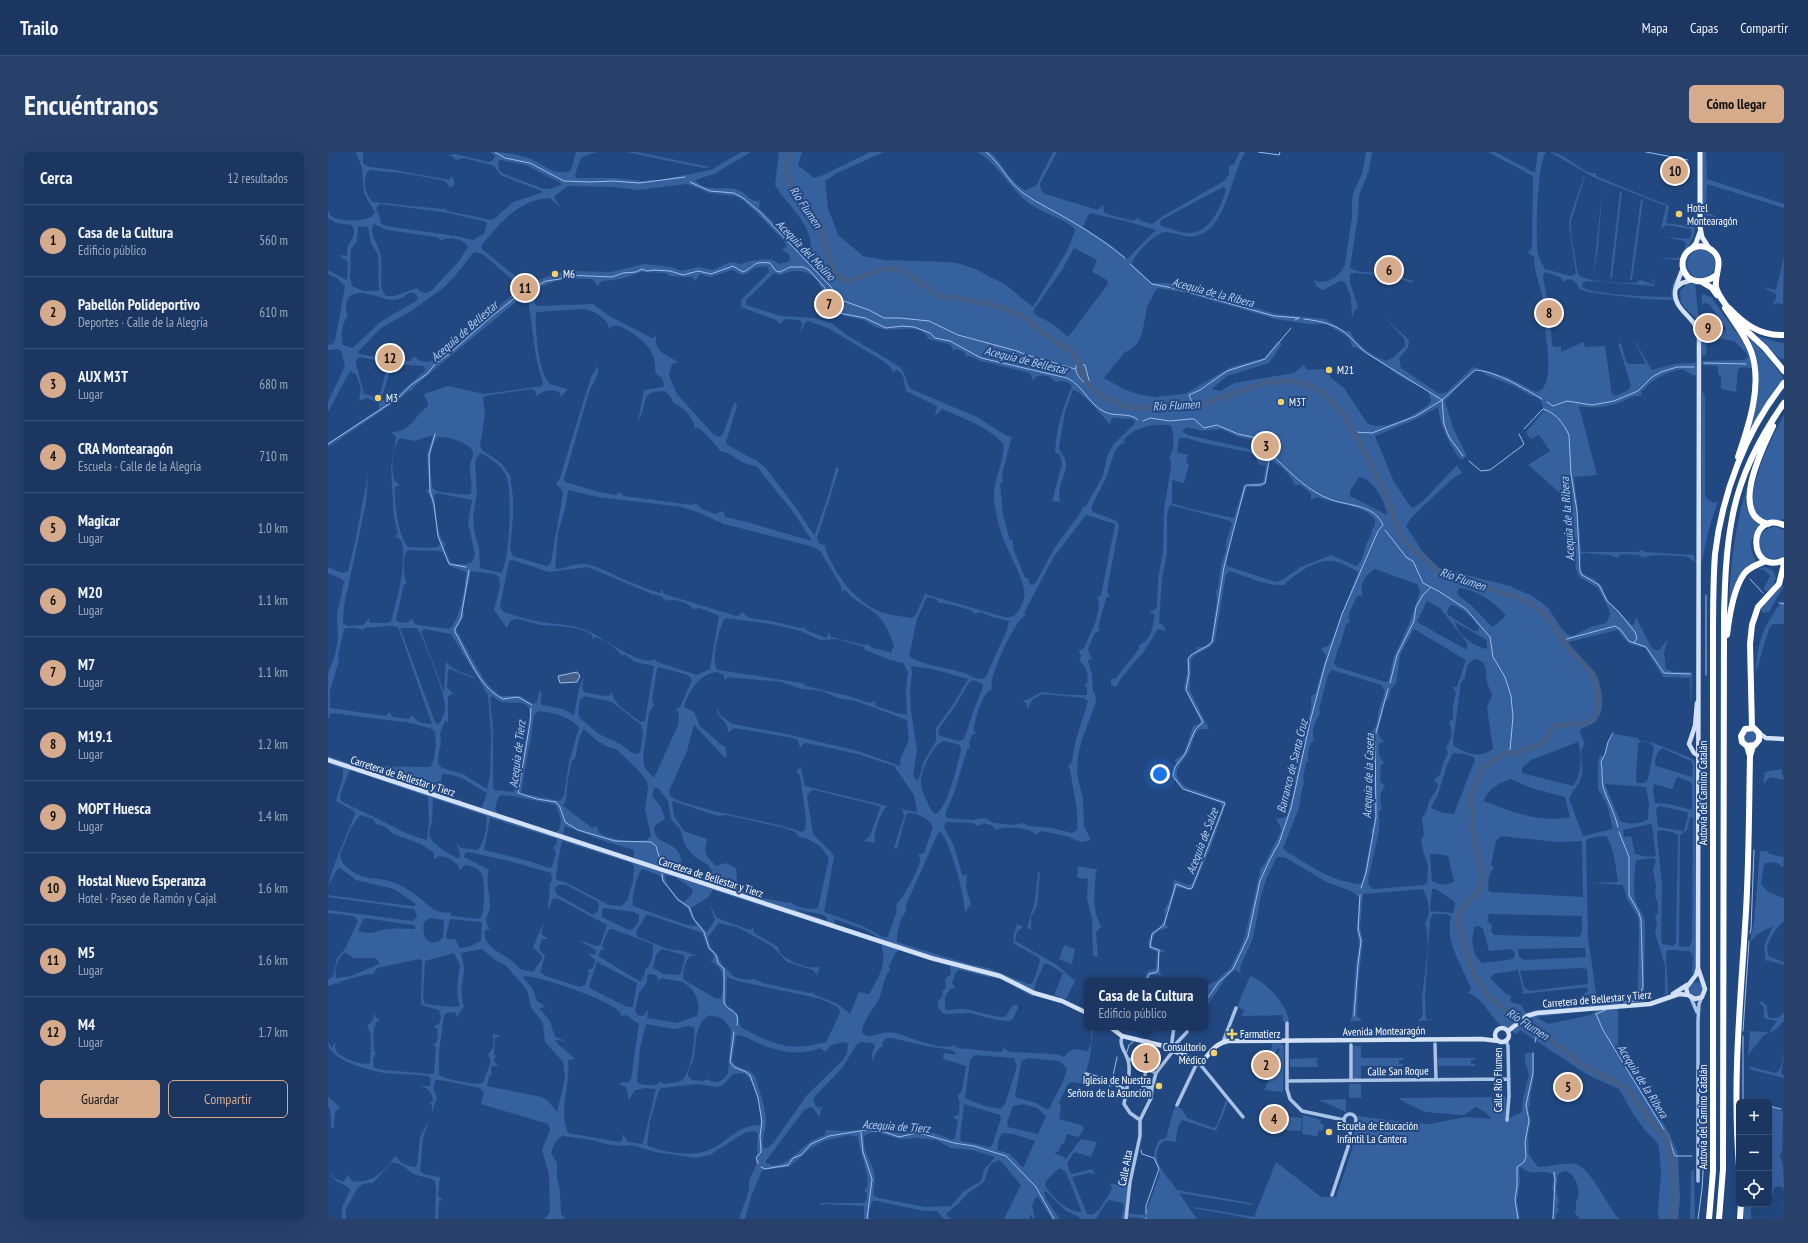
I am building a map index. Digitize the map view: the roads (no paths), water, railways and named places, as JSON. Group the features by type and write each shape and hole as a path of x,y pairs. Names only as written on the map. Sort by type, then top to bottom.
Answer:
{"highway":[{"path":"1714,287 1692,280 1688,277 1683,268 1684,258 1690,250 1697,246 1709,248 1718,259 1718,268 1715,276 1714,287 1743,334 1754,362 1753,403 1749,423 1732,474 1723,510"},
{"path":"1702,282 1715,276"},
{"path":"1726,307 1737,322 1765,348 1784,371"},
{"path":"1726,307 1748,326 1763,332 1784,335"},
{"name":"Autovía del Camino Catalán","path":"1709,1219 1713,1171 1713,578 1716,547 1723,510 1733,478 1751,436 1769,404 1784,383"},
{"path":"1784,405 1767,438 1748,501 1752,514 1760,522 1768,524 1784,524"},
{"name":"Autovía del Camino Catalán","path":"1719,1219 1723,1153 1726,572 1732,517 1741,484 1753,456 1784,405"},
{"path":"1766,561 1758,553 1755,542 1759,532 1768,524"},
{"path":"1724,736 1728,632 1732,607 1739,586 1744,574 1750,568 1766,561 1773,562 1784,560"},
{"path":"1773,562 1780,577"},
{"path":"1750,728 1750,644 1752,626 1758,608 1777,587 1784,564"},
{"path":"1750,728 1759,733 1762,739 1750,746"},
{"path":"1750,728 1743,731 1741,736 1742,742 1750,746"},
{"path":"1738,1135 1736,1084 1739,1006 1747,889 1750,746"},
{"path":"1740,1219 1741,1207"}],"main road":[{"path":"1690,250 1699,237 1700,152"},
{"path":"1700,227 1702,238 1709,248"}],"street":[{"path":"1683,268 1676,288 1676,299 1678,305 1694,322 1699,336 1700,757 1698,968 1705,992 1700,1004 1698,1021 1698,1181"},
{"path":"1676,288 1682,283 1692,280"},
{"path":"1699,692 1694,726 1689,744 1694,753 1700,757"},
{"path":"1762,739 1784,739"},
{"name":"Carretera de Bellestar y Tierz","path":"328,760 931,958 1000,976 1034,993 1062,1001 1084,1012"},
{"path":"1669,998 1692,981 1698,968"},
{"path":"1692,981 1699,981 1703,984"},
{"path":"1687,985 1686,990 1696,1007 1698,1021"},
{"path":"1669,998 1679,994 1697,999 1702,997"},
{"name":"Carretera de Bellestar y Tierz","path":"1509,1030 1528,1016 1537,1013 1650,1004 1669,998"},
{"path":"1177,1105 1198,1063 1203,1061 1212,1048 1223,1042 1236,1008"},
{"path":"1287,1023 1288,1094 1297,1108 1308,1113 1344,1120"},
{"path":"1501,1028 1509,1030 1509,1036 1506,1040 1499,1040 1496,1037 1496,1032 1501,1028"},
{"path":"1114,1030 1122,1036 1147,1041 1173,1050 1198,1063 1243,1117"},
{"path":"1173,1050 1172,1041 1174,1030"},
{"path":"1146,1069 1156,1073 1187,1032"},
{"name":"Avenida Montearagón","path":"1481,1039 1496,1032"},
{"path":"1122,1036 1121,1047 1128,1059 1129,1066 1124,1104 1130,1113 1140,1120"},
{"name":"Avenida Montearagón","path":"1223,1042 1499,1040"},
{"name":"Calle Río Flumen","path":"1506,1040 1508,1046 1509,1079 1507,1120"},
{"path":"1140,1061 1147,1041"},
{"path":"1435,1044 1436,1080"},
{"path":"1351,1045 1351,1080"},
{"path":"1128,1059 1146,1062 1143,1086 1152,1089"},
{"name":"Calle Alta","path":"1126,1219 1130,1182 1140,1136 1140,1120 1149,1102 1156,1073"},
{"path":"1086,1074 1111,1082 1126,1090"},
{"name":"Calle San Roque","path":"1287,1081 1509,1079"},
{"path":"1332,1195 1346,1154 1351,1127 1356,1122 1354,1116 1348,1115 1344,1120"},
{"path":"1344,1120 1346,1125 1351,1127"}],"waterway":[{"name":"Acequia del Molino","path":"495,152 505,158 530,163 564,181 614,181 639,183 685,177"},
{"name":"Río Flumen","path":"789,152 787,168 790,185 793,191 819,222 832,267 836,274 841,278 848,281 885,269 897,269 911,276 937,295 990,304 1022,316 1046,335 1073,353 1078,360 1082,373"},
{"name":"Acequia de la Ribera","path":"986,152 1013,184 1023,193 1085,229 1125,258"},
{"path":"1258,152 1279,155 1280,152"},
{"path":"1646,152 1688,160"},
{"name":"Acequia del Molino","path":"690,182 710,191 734,193 743,198 760,212 830,286 841,300 869,310 884,318 929,321 958,335 1075,369"},
{"name":"Acequia de Bellestar","path":"328,444 398,398 411,385 427,374 435,364 520,294 546,281 560,279 567,275 612,277 623,273 636,272 642,269 647,271 670,271 683,275 698,271 711,274 733,266 743,272 757,263 770,263 776,271 780,272 790,267 803,267 809,270 825,288 830,299 831,308 839,313 865,318 886,328 902,326 914,327 930,333 935,338 950,341 981,358 1067,378 1073,381 1099,409 1113,414 1131,416 1138,420"},
{"name":"Acequia de la Ribera","path":"1130,264 1152,284 1178,289 1274,316 1299,318"},
{"name":"Acequia de la Ribera","path":"1295,320 1299,318"},
{"name":"Acequia de la Ribera","path":"1304,319 1322,322 1340,329 1368,354 1442,400 1444,424 1449,437 1463,456"},
{"path":"1203,404 1192,402 1189,395 1200,390 1227,371 1265,359 1291,328"},
{"path":"1704,363 1746,364"},
{"path":"1547,402 1553,406 1567,401 1592,405 1614,401 1638,391 1652,377 1661,372 1677,367 1694,367"},
{"path":"1354,432 1372,433 1416,416 1442,400 1475,370 1492,373 1518,385 1542,399"},
{"name":"Río Flumen","path":"1087,383 1100,395 1128,407 1140,408 1203,404 1267,382 1291,381 1306,384 1322,392 1345,415 1386,494 1398,529 1403,539 1412,549 1439,572 1526,601 1545,614 1571,652 1592,673 1596,682 1598,693 1597,711 1593,719 1586,723 1554,726 1550,730 1546,741 1538,746 1527,748 1518,753 1505,753 1484,766 1470,799 1474,817 1472,828 1483,875 1483,883 1477,893 1461,910 1458,920 1468,960 1475,976 1487,995 1515,1018 1543,1031 1554,1043 1565,1050 1579,1063 1627,1088 1656,1128 1663,1133 1667,1140 1673,1169 1675,1193 1673,1219"},
{"name":"Acequia de la Ribera","path":"1524,429 1543,409 1555,416 1567,431 1569,435 1571,474 1577,511 1580,571 1582,575 1599,585 1607,601 1617,610 1635,632 1637,638 1634,643"},
{"name":"Acequia de Bellestar","path":"1143,421 1150,418 1170,421 1194,419 1204,428 1217,425 1238,434 1257,438 1264,451"},
{"name":"Acequia de Tierz","path":"435,434 429,455 430,491 434,504 438,536 449,564 466,567"},
{"name":"Acequia de la Ribera","path":"1469,461 1481,471 1490,470 1524,444 1519,434"},
{"name":"Barranco de Santa Cruz","path":"1208,998 1218,983 1233,969 1248,937 1260,881 1279,843 1291,808 1310,722 1325,665 1342,614 1378,531 1383,525 1379,518 1368,510 1332,500 1309,488 1275,458 1269,455"},
{"name":"Acequia de Salze","path":"1147,978 1149,974 1157,972 1158,970 1159,950 1150,947 1152,934 1164,925 1176,884 1189,889 1192,888 1225,803 1183,789 1173,776 1175,767 1185,754 1195,730 1203,722 1186,690 1189,673 1188,659 1191,655 1212,642 1224,567 1245,486 1260,485 1265,483 1269,461 1275,458"},
{"name":"Acequia de Bellestar","path":"1385,530 1407,558 1413,561 1423,583 1466,609 1490,637 1493,657 1505,677 1511,696 1513,717 1510,750"},
{"name":"Acequia de Tierz","path":"469,570 461,618 455,632 474,669 494,694 503,699 518,697 532,705"},
{"path":"1750,579 1763,593"},
{"name":"Acequia de la Caseta","path":"1390,683 1397,655 1414,621 1416,607 1423,595 1430,588"},
{"path":"1706,595 1706,675"},
{"path":"1779,603 1784,604"},
{"path":"1563,640 1615,626 1620,629 1629,641 1646,647 1664,673 1690,674"},
{"name":"Acequia de la Caseta","path":"1361,888 1366,873 1376,817 1375,736 1388,689"},
{"name":"Acequia de Tierz","path":"531,708 530,723 518,793 537,799 556,802 560,807 565,822 578,830 615,841 651,842 656,846 662,867"},
{"name":"Acequia de la Ribera","path":"1613,733 1601,762 1603,787 1618,827"},
{"name":"Acequia de la Ribera","path":"1611,1003 1637,1001 1643,987 1641,920 1639,913 1629,895 1629,857 1619,832"},
{"path":"1750,933 1754,850"},
{"name":"Acequia de Tierz","path":"662,874 663,881 678,900 689,907 693,918 704,932 709,948 716,955 718,963 724,969 724,1003 736,1014 738,1020 737,1025"},
{"name":"Acequia de la Caseta","path":"1354,1016 1361,941 1358,929 1360,895"},
{"path":"1743,1031 1749,941"},
{"name":"Acequia de la Ribera","path":"1606,1010 1596,1014 1603,1030 1669,1138 1675,1156 1692,1156"},
{"path":"1535,1042 1538,1029"},
{"name":"Acequia de Tierz","path":"734,1032 730,1062 734,1067 750,1075 758,1098 762,1122 760,1136 761,1152 756,1158 758,1163"},
{"path":"1743,1036 1743,1099"},
{"name":"Barranco de Santa Cruz","path":"1127,1052 1129,1045 1133,1042"},
{"path":"1518,1219 1515,1200 1517,1167 1524,1162 1526,1157 1525,1142 1529,1121 1526,1105 1533,1073 1533,1053"},
{"path":"1112,1081 1117,1057"},
{"path":"1772,1107 1781,1109"},
{"name":"Acequia de Tierz","path":"761,1167 765,1169 788,1165 793,1158 801,1155 811,1144 829,1136 866,1130 885,1132 899,1137 916,1133 923,1134 954,1143 974,1146 1006,1156 1036,1187 1054,1219"},
{"path":"861,1132 863,1152 872,1179 867,1219"},
{"path":"1141,1150 1142,1154 1154,1158 1159,1169 1146,1206 1146,1214"},
{"path":"1698,1219 1704,1156 1701,1156"},
{"path":"1553,1219 1554,1172"}],"place":[{"name":"Hostal Nuevo Esperanza","path":"1675,171"},
{"name":"Hotel Montearagón","path":"1679,214"},
{"name":"M20","path":"1389,270"},
{"name":"M6","path":"555,274"},
{"name":"M5","path":"525,288"},
{"name":"M7","path":"829,304"},
{"name":"M19.1","path":"1549,313"},
{"name":"MOPT Huesca","path":"1708,328"},
{"name":"M4","path":"390,358"},
{"name":"M21","path":"1329,370"},
{"name":"M3","path":"378,398"},
{"name":"M3T","path":"1281,402"},
{"name":"AUX M3T","path":"1266,446"},
{"name":"Farmatierz","path":"1232,1034"},
{"name":"Consultorio Médico","path":"1214,1053"},
{"name":"Casa de la Cultura","path":"1146,1058"},
{"name":"Pabellón Polideportivo","path":"1266,1065"},
{"name":"Iglesia de Nuestra Señora de la Asunción","path":"1159,1086"},
{"name":"Magicar","path":"1568,1087"},
{"name":"CRA Montearagón","path":"1274,1119"},
{"name":"Escuela de Educación Infantil La Cantera","path":"1329,1132"}]}
